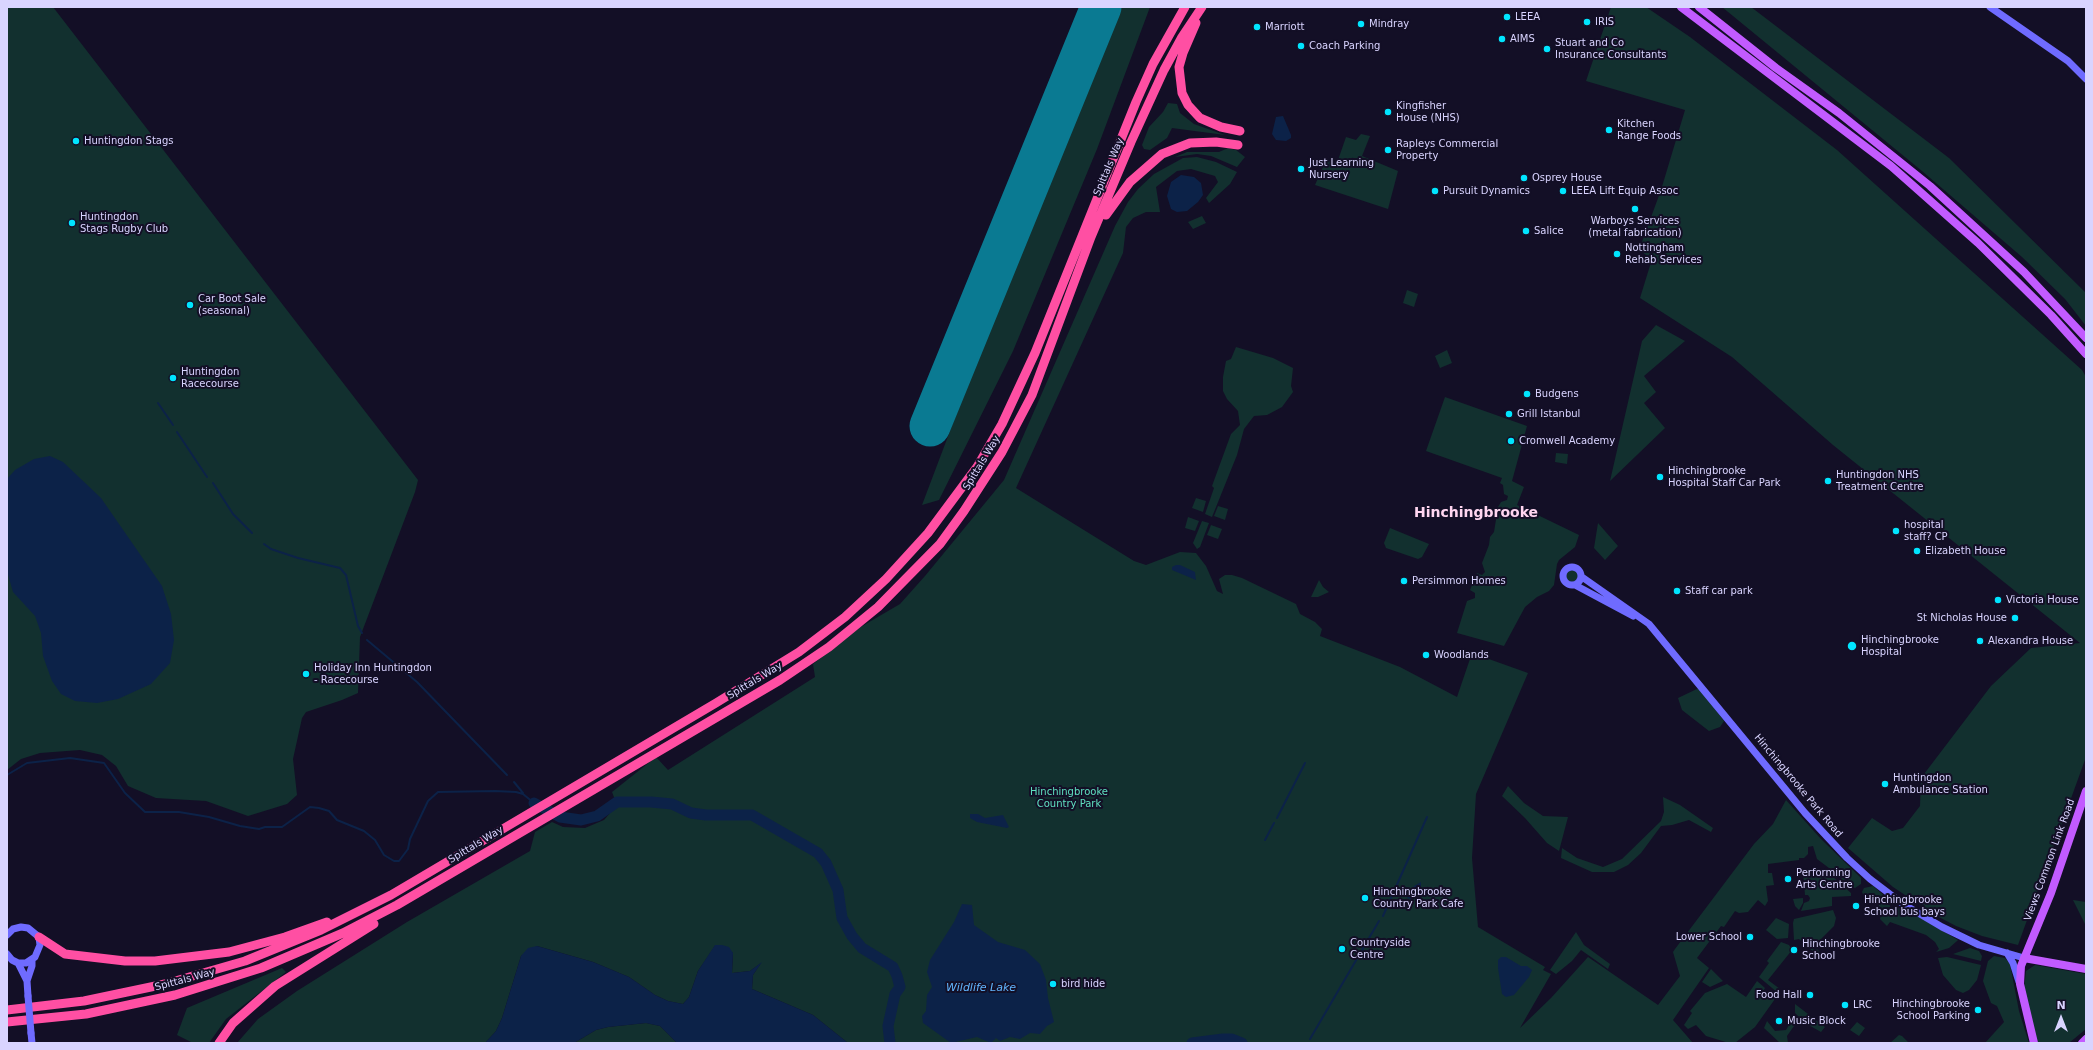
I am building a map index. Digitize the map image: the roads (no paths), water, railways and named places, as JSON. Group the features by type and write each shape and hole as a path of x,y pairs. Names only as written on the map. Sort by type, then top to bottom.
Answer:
{"highway":[{"name":"Spittals Way","path":"7,1010 57,1005 111,996 205,973 296,941 391,895 716,703 799,652 868,597 928,533 977,467 1002,424 1035,353 1136,102 1154,64 1185,7"},
{"name":"Spittals Way","path":"7,1022 57,1018 116,1008 175,995 232,978 288,957 337,936 422,890 809,661 878,607 940,544 990,474 1011,436 1042,368 1092,237 1164,70 1182,37 1202,7"},
{"path":"1202,7 1181,61 1179,73 1182,92 1188,105 1200,118 1221,127 1240,131"},
{"path":"1092,237 1130,182 1162,154 1190,143 1216,142 1238,145"},
{"path":"219,1043 233,1023 275,986 345,941 391,914 422,890"},
{"path":"39,938 65,954 125,961 180,959 229,952 284,937 391,895"}],"main road":[{"path":"1674,7 1689,13"},
{"path":"1680,7 1891,166 1984,248 2046,310 2086,354"},
{"path":"1699,7 1770,63 1787,74"},
{"path":"1707,7 1787,74 1896,158 1985,235 2024,272 2086,338"},
{"name":"Views Common Link Road","path":"2024,958 2051,893 2086,791"},
{"path":"2024,958 2021,966 2020,984 2034,1043"},
{"name":"Hinchingbrooke Park Road","path":"2024,958 2086,969"},
{"path":"2082,1043 2086,1039"}],"street":[{"path":"1990,7 2068,61 2086,79"},
{"path":"1572,566 1578,568 1582,577 1576,585 1569,585 1564,581 1563,575 1566,569 1572,566"},
{"name":"Hinchingbrooke Park Road","path":"1582,577 1630,608 1649,624 1805,813 1847,858 1889,894 1942,927 1979,945 2024,958"},
{"name":"Hinchingbrooke Park Road","path":"1576,585 1649,624"},
{"path":"7,935 13,929 24,927 34,931 39,938 40,945 38,953 32,961 32,966 27,981"},
{"path":"2007,953 2013,964 2020,984"},
{"path":"7,954 12,960 18,962 32,961"},
{"path":"18,962 27,981 32,1043"}],"water":[{"path":"1283,116 1291,135 1291,138 1286,141 1276,140 1272,134 1276,117"},
{"path":"1181,175 1194,177 1201,183 1203,195 1198,202 1187,211 1177,212 1171,209 1167,196 1171,182"},
{"path":"50,456 63,462 101,498 162,586 171,614 174,640 170,663 151,684 118,699 97,703 75,701 61,694 52,681 43,656 41,633 35,616 13,592 7,571 7,479 15,470 34,459"},
{"path":"1180,565 1195,572 1196,580 1172,570 1172,567"},
{"path":"970,814 978,814 985,818 1003,815 1009,827 1007,828 977,822 970,818"},
{"path":"1421,882 1421,890 1412,900 1407,898 1414,886"},
{"name":"Wildlife Lake","path":"962,904 972,905 974,925 998,942 1025,950 1040,964 1046,980 1048,998 1054,1022 1047,1026 1040,1034 1030,1033 1020,1039 1010,1037 1000,1041 996,1038 991,1043 977,1037 951,1043 923,1023 922,1016 926,1011 927,995 932,987 927,972 930,960 954,922"},
{"path":"715,945 729,947 733,953 732,973 750,971 762,962 753,975 752,989 813,1015 848,1043 677,1043 660,1026 646,1023 608,1027 596,1030 574,1043 485,1043 496,1031 502,1018 521,956 528,948 537,946 593,962 629,977 655,995 668,1001 683,1004 689,997 698,971"},
{"path":"1501,957 1506,957 1521,966 1527,966 1532,970 1529,977 1514,995 1506,997 1502,994 1498,968 1498,960"}],"waterway":[{"path":"158,403 173,425"},
{"path":"177,432 207,477"},
{"path":"213,483 233,514 252,533"},
{"path":"264,544 271,549 298,558 340,568 346,575 358,626 362,633"},
{"path":"367,640 417,682 507,775"},
{"path":"7,775 27,763 70,758 104,763 125,793 145,812 179,812 209,817 240,826 259,829 265,827 282,827 310,807 319,808 329,811 337,820 364,831 375,840 384,855 394,861 399,861 408,849 410,839 428,801 438,792 516,792 523,794 534,803"},
{"path":"1277,818 1305,763"},
{"path":"514,782 523,793"},
{"path":"534,803 560,817 581,820 597,816 617,802 651,802 672,804 691,813 706,815 752,815 818,853 826,863 838,890 842,918 852,936 862,948 893,967 897,976 900,987 895,994 888,1026 890,1043"},
{"path":"1383,916 1427,817"},
{"path":"1265,840 1274,823"},
{"path":"1310,1039 1379,921"},
{"path":"1192,1043 1223,1039 1232,1039 1242,1043"}],"place":[{"name":"LEEA","path":"1507,17"},
{"name":"IRIS","path":"1587,22"},
{"name":"Mindray","path":"1361,24"},
{"name":"Marriott","path":"1257,27"},
{"name":"AIMS","path":"1502,39"},
{"name":"Coach Parking","path":"1301,46"},
{"name":"Stuart and Co Insurance Consultants","path":"1547,49"},
{"name":"Kingfisher House (NHS)","path":"1388,112"},
{"name":"Kitchen Range Foods","path":"1609,130"},
{"name":"Huntingdon Stags","path":"76,141"},
{"name":"Rapleys Commercial Property","path":"1388,150"},
{"name":"Just Learning Nursery","path":"1301,169"},
{"name":"Osprey House","path":"1524,178"},
{"name":"Pursuit Dynamics","path":"1435,191"},
{"name":"LEEA Lift Equip Assoc","path":"1563,191"},
{"name":"Warboys Services (metal fabrication)","path":"1635,209"},
{"name":"Huntingdon Stags Rugby Club","path":"72,223"},
{"name":"Salice","path":"1526,231"},
{"name":"Nottingham Rehab Services","path":"1617,254"},
{"name":"Car Boot Sale (seasonal)","path":"190,305"},
{"name":"Huntingdon Racecourse","path":"173,378"},
{"name":"Budgens","path":"1527,394"},
{"name":"Grill Istanbul","path":"1509,414"},
{"name":"Cromwell Academy","path":"1511,441"},
{"name":"Hinchingbrooke Hospital Staff Car Park","path":"1660,477"},
{"name":"Huntingdon NHS Treatment Centre","path":"1828,481"},
{"name":"hospital staff? CP","path":"1896,531"},
{"name":"Elizabeth House","path":"1917,551"},
{"name":"Persimmon Homes","path":"1404,581"},
{"name":"Staff car park","path":"1677,591"},
{"name":"Victoria House","path":"1998,600"},
{"name":"St Nicholas House","path":"2015,618"},
{"name":"Alexandra House","path":"1980,641"},
{"name":"Hinchingbrooke Hospital","path":"1852,646"},
{"name":"Woodlands","path":"1426,655"},
{"name":"Holiday Inn Huntingdon - Racecourse","path":"306,674"},
{"name":"Huntingdon Ambulance Station","path":"1885,784"},
{"name":"Performing Arts Centre","path":"1788,879"},
{"name":"Hinchingbrooke Country Park Cafe","path":"1365,898"},
{"name":"Hinchingbrooke School bus bays","path":"1856,906"},
{"name":"Lower School","path":"1750,937"},
{"name":"Countryside Centre","path":"1342,949"},
{"name":"Hinchingbrooke School","path":"1794,950"},
{"name":"bird hide","path":"1053,984"},
{"name":"Food Hall","path":"1810,995"},
{"name":"LRC","path":"1845,1005"},
{"name":"Hinchingbrooke School Parking","path":"1978,1010"},
{"name":"Music Block","path":"1779,1021"}],"district":[{"name":"Hinchingbrooke","path":"1476,513"}],"park label":[{"name":"Hinchingbrooke Country Park","path":"1069,798"}]}
